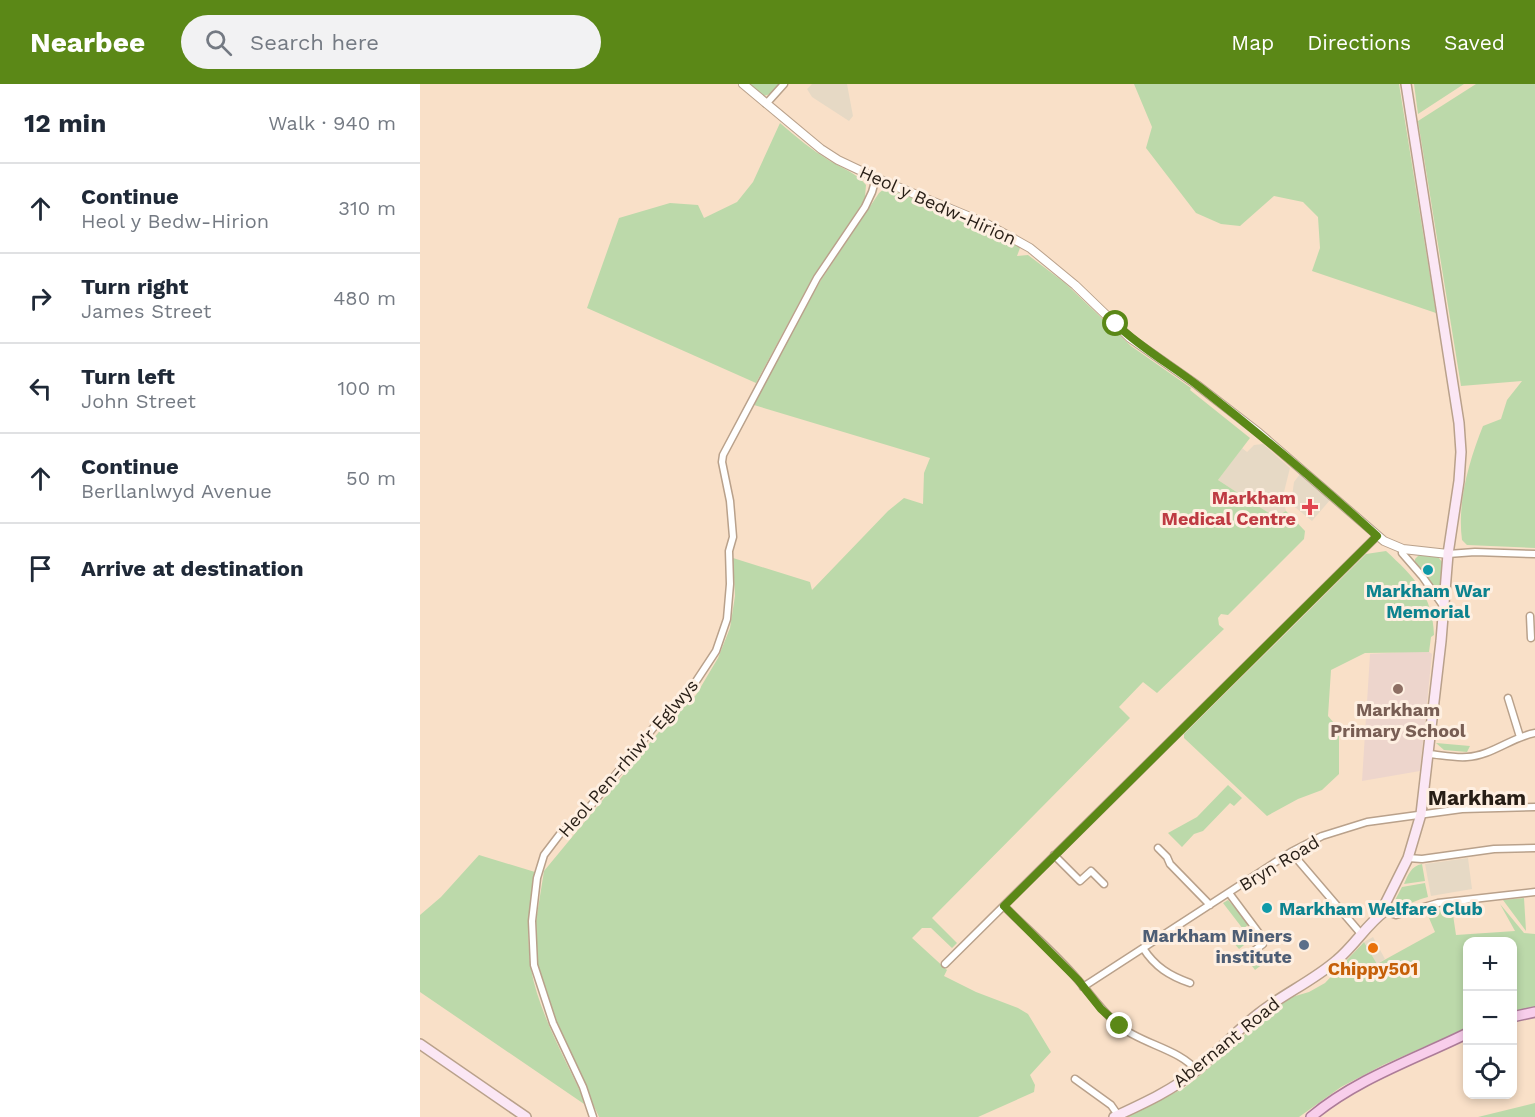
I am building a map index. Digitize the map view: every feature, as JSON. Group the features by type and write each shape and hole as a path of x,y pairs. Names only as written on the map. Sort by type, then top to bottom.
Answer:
{"main road":[{"path":"1385,911 1386,904 1408,858 1421,814 1461,452 1459,423 1406,84"},
{"name":"Abernant Road","path":"1116,1116 1197,1071 1257,1014 1284,994 1322,972 1385,911"},
{"path":"1517,1016 1535,1012"},
{"path":"1311,1117 1338,1096 1360,1084 1463,1035"},
{"path":"420,1044 526,1117"}],"street":[{"name":"Heol y Bedw-Hirion","path":"743,84 821,149 876,178 987,224 1025,244 1075,285 1130,338 1197,385 1259,434 1317,481 1377,536 1403,549 1448,554"},
{"path":"766,104 784,84"},
{"name":"Heol Pen-rhiw'r Eglwys","path":"593,1117 584,1087 553,1023 534,965 532,921 537,878 544,855 560,834 584,814 658,722 687,695 716,651 727,619 730,584 729,550 733,537 733,523 722,462 723,455 818,278 865,207 876,178"},
{"path":"945,964 1377,536"},
{"path":"1403,549 1402,553 1422,576 1444,608"},
{"path":"1448,554 1475,552 1535,554"},
{"path":"1530,616 1533,629 1530,638"},
{"path":"1508,698 1520,737"},
{"path":"1429,754 1469,757 1535,733"},
{"name":"Bryn Road","path":"1083,987 1291,852 1341,829 1367,822 1462,809 1535,807"},
{"path":"1158,848 1170,864 1210,905"},
{"path":"1408,858 1422,859 1494,849 1535,848"},
{"path":"1291,852 1362,935"},
{"path":"1054,855 1080,881 1091,871 1104,884"},
{"path":"1385,911 1396,915 1438,903 1535,892"},
{"path":"1229,893 1264,940 1263,944 1250,954"},
{"path":"1004,906 1083,987 1101,1009 1120,1026 1137,1038 1186,1060 1197,1071"},
{"path":"1143,948 1161,969 1190,982"},
{"path":"1075,1079 1114,1107 1116,1116"}],"shaded area":[{"path":"812,84 847,84 853,116 849,121 812,97 807,89"},
{"path":"1263,444 1290,468 1283,496 1286,511 1275,517 1218,480 1242,448 1247,452 1254,445"},
{"path":"1300,474 1330,500 1312,521 1291,504 1294,482"},
{"name":"Markham Primary School","path":"1403,652 1432,654 1420,771 1362,781 1370,654"},
{"path":"1468,858 1472,889 1431,896 1425,864"},
{"path":"1373,937 1385,959 1377,964 1364,942"}],"green space":[{"path":"748,84 781,84 770,94 764,96"},
{"path":"1134,84 1399,84 1436,313 1312,271 1320,248 1318,217 1303,202 1274,196 1240,226 1221,224 1196,213 1146,148 1152,127"},
{"path":"1414,84 1464,84 1418,114"},
{"path":"1476,84 1535,84 1535,548 1467,545 1462,540 1461,511 1465,482 1478,439 1483,426 1501,419 1507,400 1522,381 1461,386 1418,121"},
{"path":"780,123 830,161 858,177 866,185 865,197 813,277 756,383 587,308 619,218 670,203 698,205 704,218 737,202 753,182"},
{"path":"885,188 918,200 1010,241 1020,248 1017,256 1028,255 1065,283 1131,346 1191,388 1190,390 1250,438 1218,480 1275,517 1286,511 1305,531 1304,539 1228,615 1221,614 1218,618 1219,625 1224,629 1157,693 1143,682 1119,707 1130,718 932,918 957,943 952,948 931,928 922,928 912,938 947,970 944,976 1028,1014 1051,1052 1030,1075 1035,1085 1034,1092 978,1117 599,1117 563,1040 537,965 536,921 544,871 663,727 696,695 718,658 730,628 735,596 733,558 810,582 812,590 888,511 904,498 923,504 924,473 930,458 754,405 786,341 821,280 879,193"},
{"path":"1386,551 1413,578 1425,597 1433,621 1434,635 1431,637 1429,652 1365,653 1331,670 1328,716 1339,729 1339,774 1322,790 1298,799 1267,816 1184,738 1184,734 1366,554"},
{"path":"1419,555 1438,557 1443,563 1442,585 1438,588 1434,587 1415,562"},
{"path":"1436,743 1470,746 1467,752 1444,750"},
{"path":"1228,785 1242,798 1234,806 1230,803 1203,831 1194,834 1182,847 1168,833 1197,817"},
{"path":"479,855 535,872 529,921 531,969 547,1021 587,1106 420,992 420,915 441,897"},
{"path":"1422,864 1425,881 1404,884 1413,869"},
{"path":"1425,883 1428,897 1401,907 1394,907 1394,902 1402,887"},
{"path":"1524,898 1526,931 1503,900"},
{"path":"1228,900 1249,924 1243,929 1223,903"},
{"path":"1500,904 1524,933 1535,934 1535,1007 1517,1012 1517,937 1463,937 1463,1030 1383,1065 1341,1087 1299,1117 1127,1117 1184,1088 1265,1016 1292,997 1309,992 1325,983 1364,942 1377,964 1435,932 1426,911 1452,908 1456,935 1515,931"},
{"path":"1251,926 1257,935 1239,949 1232,941"},
{"path":"1275,949 1280,951 1255,970 1252,966"},
{"path":"1535,1103 1535,1117 1478,1117"}],"place":[{"name":"Markham Medical Centre","path":"1310,507"},
{"name":"Markham War Memorial","path":"1428,570"},
{"name":"Markham Primary School","path":"1398,689"},
{"name":"Markham Welfare Club","path":"1267,908"},
{"name":"Markham Miners institute","path":"1304,945"},
{"name":"Chippy501","path":"1373,948"}],"district":[{"name":"Markham","path":"1477,797"}],"route":[{"path":"1116,324 1130,338 1197,385 1317,481 1377,536 1004,906 1078,980 1101,1009 1120,1026"}]}
